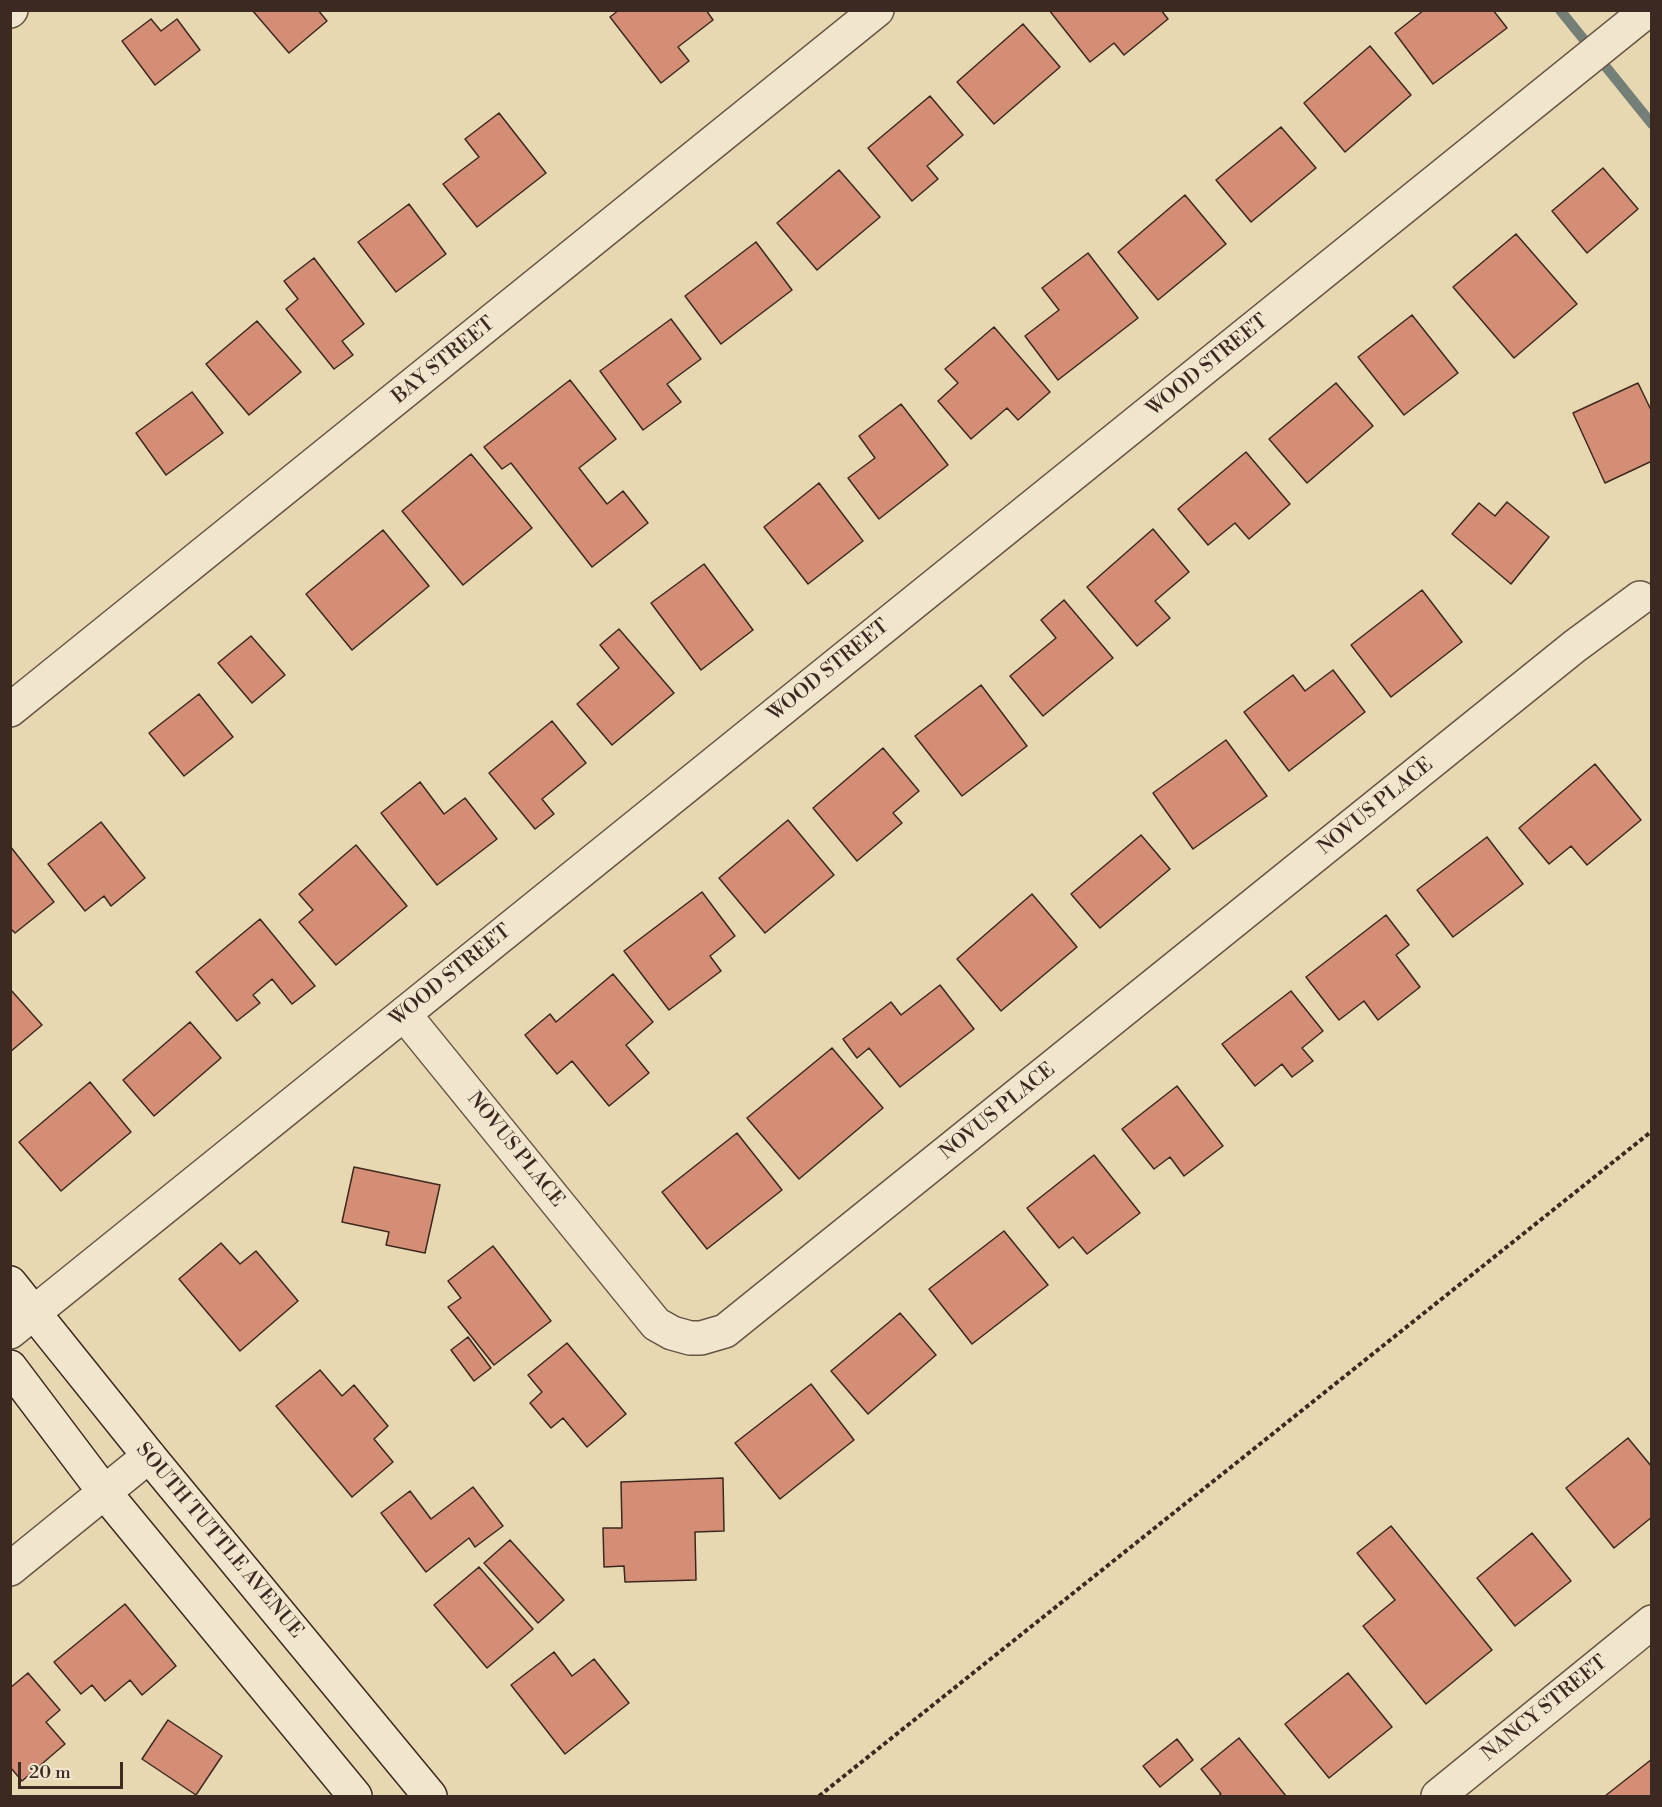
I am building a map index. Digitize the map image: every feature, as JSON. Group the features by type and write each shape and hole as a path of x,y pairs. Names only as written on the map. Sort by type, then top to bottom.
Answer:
{"street":[{"name":"BAY STREET","path":"10,710 878,10"},
{"name":"WOOD STREET","path":"22,1323 1648,10"},
{"name":"NOVUS PLACE","path":"405,1014 656,1324 672,1333 690,1338 701,1338 725,1331 1575,646 1640,598"},
{"name":"SOUTH TUTTLE AVENUE","path":"10,1283 22,1323 149,1456 430,1797"},
{"path":"10,1367 105,1493 355,1797"},
{"path":"10,1569 149,1456"},
{"name":"NANCY STREET","path":"1438,1797 1652,1622"}],"path":[{"path":"819,1797 1652,1131"}],"building":[{"path":"252,10 318,10 327,21 289,53"},
{"path":"619,10 706,10 713,20 678,47 689,61 661,83 610,17"},
{"path":"1049,10 1161,10 1168,19 1124,55 1114,43 1090,62"},
{"path":"1424,10 1493,10 1507,28 1433,84 1395,33"},
{"path":"151,19 161,31 177,19 200,50 155,85 122,41"},
{"path":"1023,24 1060,67 994,124 957,82"},
{"path":"1370,46 1411,95 1345,152 1304,103"},
{"path":"930,96 963,135 927,166 938,179 912,201 868,148"},
{"path":"499,113 546,173 477,227 443,184 479,157 465,139"},
{"path":"1281,127 1316,168 1251,222 1216,180"},
{"path":"1603,168 1638,209 1587,253 1552,211"},
{"path":"839,170 880,217 817,270 777,223"},
{"path":"1185,195 1226,244 1158,300 1118,252"},
{"path":"409,204 446,254 396,292 358,242"},
{"path":"1516,234 1577,304 1514,358 1453,287"},
{"path":"756,242 792,290 721,344 685,296"},
{"path":"1088,253 1138,318 1058,380 1025,336 1059,310 1042,288"},
{"path":"314,258 364,324 342,341 353,355 334,369 286,309 298,299 284,281"},
{"path":"1412,315 1458,373 1404,415 1358,357"},
{"path":"671,319 701,359 667,384 681,402 643,430 600,371"},
{"path":"257,321 301,372 249,415 206,364"},
{"path":"994,327 1050,392 1018,420 1007,408 971,439 938,401 958,383 945,369"},
{"path":"570,380 616,439 579,468 607,504 623,491 648,523 592,567 511,463 502,469 484,447"},
{"path":"1336,383 1373,426 1307,483 1269,439"},
{"path":"1638,383 1652,412 1652,461 1605,483 1573,413"},
{"path":"192,392 223,433 166,475 136,433"},
{"path":"901,404 948,465 879,519 848,478 875,458 859,436"},
{"path":"1246,452 1290,504 1249,539 1235,523 1208,545 1178,509"},
{"path":"471,454 532,528 463,585 402,511"},
{"path":"819,483 863,541 808,584 764,527"},
{"path":"1507,502 1549,537 1511,584 1452,534 1479,503 1495,516"},
{"path":"1153,529 1189,572 1155,601 1170,618 1137,646 1087,587"},
{"path":"383,530 429,586 352,650 306,594"},
{"path":"704,564 753,630 701,670 651,603"},
{"path":"1422,590 1462,642 1391,697 1351,645"},
{"path":"1064,600 1113,658 1043,716 1010,676 1056,638 1041,620"},
{"path":"619,629 674,693 612,745 577,704 619,668 600,645"},
{"path":"251,636 285,675 252,703 218,663"},
{"path":"1333,670 1365,712 1289,771 1244,712 1293,675 1305,691"},
{"path":"981,685 1027,746 962,796 915,736"},
{"path":"199,694 233,737 184,776 149,733"},
{"path":"552,721 586,763 542,799 554,814 535,829 489,773"},
{"path":"1226,740 1267,796 1193,849 1153,793"},
{"path":"883,748 919,791 893,813 902,823 857,861 813,808"},
{"path":"1595,764 1641,820 1587,865 1571,846 1549,864 1519,828"},
{"path":"420,782 444,814 465,798 497,839 437,885 381,813"},
{"path":"788,820 834,875 765,933 719,878"},
{"path":"101,822 145,878 111,906 104,896 85,911 48,864"},
{"path":"1141,835 1170,869 1100,928 1071,894"},
{"path":"1487,837 1523,884 1453,937 1417,890"},
{"path":"356,845 407,906 336,965 299,922 313,910 299,894"},
{"path":"10,846 54,902 15,933 10,928"},
{"path":"702,892 735,936 710,956 721,971 669,1010 624,951"},
{"path":"1032,894 1077,947 1001,1011 957,959"},
{"path":"1386,915 1409,945 1396,955 1420,987 1378,1020 1364,1001 1339,1020 1306,977"},
{"path":"260,919 315,986 292,1004 272,979 253,995 260,1003 237,1021 196,972"},
{"path":"613,974 653,1022 626,1045 649,1073 609,1106 572,1061 557,1074 525,1035 550,1014 556,1022"},
{"path":"940,985 974,1029 900,1087 869,1048 857,1058 843,1039 891,1002 901,1015"},
{"path":"10,989 42,1025 10,1052"},
{"path":"1291,991 1323,1031 1302,1048 1313,1061 1292,1077 1282,1064 1255,1086 1222,1044"},
{"path":"190,1022 221,1058 154,1116 123,1080"},
{"path":"832,1048 883,1108 799,1179 747,1118"},
{"path":"90,1082 131,1132 61,1191 19,1142"},
{"path":"1177,1086 1223,1146 1184,1176 1170,1157 1154,1169 1122,1129"},
{"path":"737,1133 782,1190 707,1249 662,1192"},
{"path":"1094,1155 1140,1213 1087,1254 1073,1237 1059,1248 1027,1208"},
{"path":"354,1167 440,1185 425,1253 386,1245 389,1232 342,1222"},
{"path":"1004,1231 1048,1285 972,1344 929,1289"},
{"path":"221,1243 240,1264 256,1251 298,1301 240,1351 179,1279"},
{"path":"493,1246 551,1321 494,1365 448,1307 461,1298 448,1281"},
{"path":"900,1313 936,1355 868,1414 831,1371"},
{"path":"468,1337 491,1368 474,1381 451,1350"},
{"path":"567,1343 626,1414 587,1447 563,1418 551,1428 530,1403 542,1392 528,1375"},
{"path":"320,1370 342,1396 354,1385 388,1426 374,1439 393,1462 352,1497 276,1406"},
{"path":"811,1384 854,1440 780,1499 735,1443"},
{"path":"1628,1438 1652,1467 1652,1517 1614,1548 1566,1488"},
{"path":"723,1478 724,1531 695,1532 696,1580 625,1582 624,1566 604,1567 603,1528 622,1528 621,1482"},
{"path":"473,1487 503,1526 475,1547 469,1538 426,1572 381,1513 410,1491 431,1519"},
{"path":"1391,1526 1492,1650 1426,1704 1363,1626 1395,1600 1357,1553"},
{"path":"1532,1533 1571,1581 1515,1626 1477,1578"},
{"path":"510,1540 564,1600 538,1623 484,1563"},
{"path":"479,1567 533,1629 487,1668 434,1605"},
{"path":"125,1604 176,1666 142,1695 130,1680 105,1701 92,1685 81,1694 54,1662"},
{"path":"554,1652 572,1676 594,1659 629,1703 565,1754 511,1685"},
{"path":"28,1673 60,1710 46,1722 65,1744 22,1781 10,1767 10,1688"},
{"path":"1348,1673 1392,1727 1329,1778 1285,1724"},
{"path":"168,1720 222,1756 196,1795 142,1759"},
{"path":"1239,1738 1286,1796 1218,1796 1221,1794 1201,1769"},
{"path":"1177,1739 1193,1760 1160,1787 1143,1766"},
{"path":"1652,1759 1652,1796 1605,1796"}],"waterway":[{"path":"1560,10 1652,124"}]}
